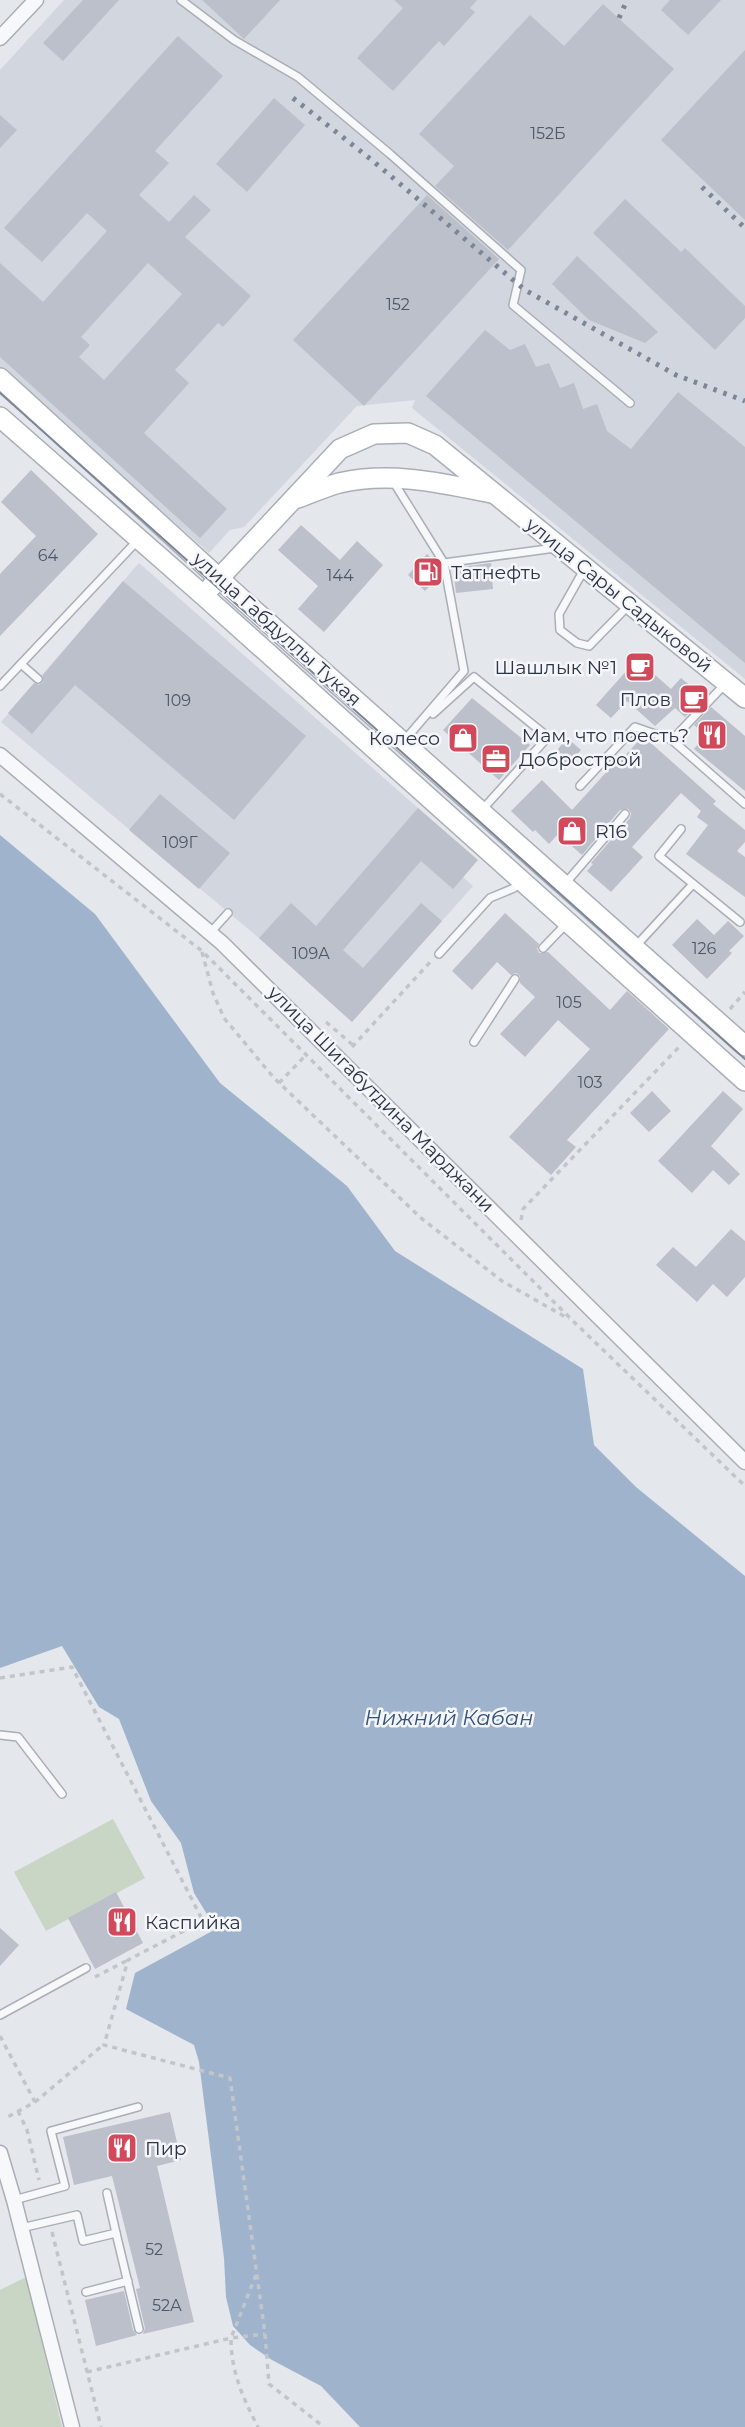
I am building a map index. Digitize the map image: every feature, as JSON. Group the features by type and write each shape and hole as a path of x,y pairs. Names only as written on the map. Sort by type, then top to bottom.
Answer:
{"main road":[{"name":"улица Габдуллы Тукая","path":"0,379 246,603 408,737 481,811 745,1046"},
{"name":"улица Габдуллы Тукая","path":"0,417 204,596 745,1081"},
{"name":"улица Сары Садыковой","path":"204,596 340,449 374,434 408,433 435,445 745,698"},
{"name":"улица Сары Садыковой","path":"295,498 340,483 390,478 435,482 492,493"}],"street":[{"path":"0,38 36,0"},
{"name":"улица Шигабутдина Марджани","path":"0,755 210,933 745,1462"},
{"path":"0,2153 22,2228 72,2427"}],"lane":[{"path":"181,0 234,40 298,77 521,270 513,305 630,402"},
{"path":"390,478 444,564 464,671 408,737"},
{"path":"0,686 139,540"},
{"path":"444,564 559,547"},
{"path":"585,568 559,614 560,630 577,643 589,646 630,604"},
{"path":"21,664 38,679"},
{"path":"408,737 474,677 548,737 481,811"},
{"path":"672,740 727,683"},
{"path":"580,786 635,727 672,740 745,804"},
{"path":"564,885 625,814"},
{"path":"681,829 659,856 740,922"},
{"path":"439,954 490,898 514,888 520,880"},
{"path":"634,947 693,884"},
{"path":"210,933 228,913"},
{"path":"543,948 568,922"},
{"path":"474,1042 515,979"},
{"path":"0,1735 18,1737 62,1794"},
{"path":"0,2015 86,1968"},
{"path":"14,2200 65,2186 51,2130 138,2107"},
{"path":"107,2193 139,2329"},
{"path":"22,2228 77,2215 83,2241 116,2234"},
{"path":"86,2292 128,2281"}],"path":[{"path":"0,794 202,951 574,1322 745,1486"},
{"path":"202,951 223,1018 279,1083 421,1218 502,1282 574,1322"},
{"path":"341,1060 439,954"},
{"path":"725,1014 745,992"},
{"path":"518,1235 523,1209 686,1039"},
{"path":"279,1083 306,1055"},
{"path":"0,1678 72,1667 203,1921 128,1961 104,2045 35,2102 4,2119"},
{"path":"0,2036 35,2102"},
{"path":"104,2045 229,2078 265,2334 269,2384 324,2427"},
{"path":"18,2111 27,2130 42,2192"},
{"path":"50,2222 101,2427"},
{"path":"257,2273 231,2338 231,2352 238,2387 258,2427"},
{"path":"87,2372 231,2338 265,2334"}],"shaded area":[{"path":"64,0 745,0 745,679 412,408 415,400 357,406 244,527 230,530 209,553 0,367 0,70"},
{"path":"139,563 418,808 463,877 473,886 352,1022 259,938 1,722"}],"green space":[{"path":"113,1819 145,1878 46,1931 14,1872"},
{"path":"26,2277 62,2427 0,2427 0,2290"}],"water":[{"name":"Нижний Кабан","path":"0,835 95,914 220,1083 347,1186 395,1251 583,1369 594,1445 636,1487 745,1576 745,2427 360,2427 321,2386 250,2345 233,2326 226,2297 224,2258 199,2062 194,2045 126,2009 135,1973 216,1929 194,1893 181,1843 151,1801 119,1719 99,1707 62,1646 0,1668"}],"building":[{"path":"83,0 119,0 63,61 43,43"},
{"path":"202,0 280,0 244,39"},
{"path":"394,0 477,0 470,8 475,12 444,46 439,41 393,91 357,58 403,8"},
{"path":"670,0 721,0 688,35 661,10"},
{"path":"603,4 674,69 508,250 435,186 454,166 419,134 530,15 564,46"},
{"path":"178,36 223,76 155,151 169,163 139,195 169,222 194,195 211,210 185,237 251,296 223,327 218,323 175,370 189,383 144,433 227,509 200,538 0,357 0,263 43,302 107,231 87,213 42,262 4,228","holes":["148,263 182,294 104,380 79,357 90,345 81,337"]},
{"path":"745,50 745,220 661,140"},
{"path":"274,98 305,125 247,192 216,164"},
{"path":"0,115 17,130 0,148"},
{"path":"427,195 499,259 364,406 293,340"},
{"path":"625,199 681,252 685,248 745,306 745,318 715,350 593,233"},
{"path":"577,256 658,332 645,343 589,320 552,284"},
{"path":"485,330 510,350 525,344 536,367 549,363 560,388 574,383 583,409 597,404 607,431 631,449 678,392 745,447 745,663 426,396"},
{"path":"31,470 98,534 0,636 0,574 36,536 1,502"},
{"path":"301,525 340,560 357,541 383,565 324,632 298,609 318,586 278,550"},
{"path":"427,554 438,565 440,575 425,591 408,575"},
{"path":"491,563 493,589 456,593 453,568"},
{"path":"123,581 306,736 234,820 75,685 32,734 8,713 34,683 39,685 43,682 43,675"},
{"path":"637,659 671,689 681,678 704,697 685,717 675,708 655,726 627,701 611,718 596,705"},
{"path":"472,698 530,745 499,780 443,730"},
{"path":"711,707 745,736 745,791 694,749 705,735 694,725"},
{"path":"643,736 716,801 713,804 745,830 745,842 737,851 745,857 745,897 686,854 708,825 697,817 701,811 681,793 632,847 643,857 611,892 587,871 630,818 628,809 620,810 582,855 558,834 549,844 511,811 542,780 572,810"},
{"path":"567,738 581,750 564,770 550,759"},
{"path":"160,794 230,853 199,889 129,830"},
{"path":"418,808 478,860 453,889 421,861 343,950 363,968 421,903 442,921 352,1022 259,938 291,903 316,926"},
{"path":"505,913 539,944 539,953 548,952 610,1010 627,991 669,1029 567,1140 576,1147 551,1175 509,1137 590,1049 558,1020 525,1057 500,1034 535,997 520,983 520,976 516,973 511,975 497,962 472,990 452,971"},
{"path":"697,919 714,935 728,921 744,936 707,979 672,945"},
{"path":"652,1091 671,1111 649,1132 630,1113"},
{"path":"723,1091 743,1109 711,1146 740,1174 729,1185 713,1170 692,1193 658,1161"},
{"path":"731,1229 745,1241 745,1277 727,1297 713,1284 697,1302 656,1265 673,1247 696,1267"},
{"path":"116,1892 143,1943 95,1969 68,1918"},
{"path":"0,1928 19,1945 0,1966"},
{"path":"170,2112 181,2160 157,2166 194,2322 143,2334 145,2328 136,2289 140,2288 112,2176 74,2185 63,2137"},
{"path":"124,2291 133,2330 137,2335 96,2346 85,2300"}],"tram line":[{"path":"0,393 745,1059"}],"railway":[{"path":"619,18 627,0"},
{"path":"293,98 373,161 525,290 676,375 745,401"},
{"path":"702,187 745,228"}],"place":[{"name":"Татнефть","path":"428,572"},
{"name":"Шашлык №1","path":"640,667"},
{"name":"Плов","path":"694,699"},
{"name":"Мам, что поесть?","path":"712,735"},
{"name":"Колесо","path":"463,738"},
{"name":"Добрострой","path":"496,759"},
{"name":"R16","path":"572,831"},
{"name":"Каспийка","path":"122,1922"},
{"name":"Пир","path":"122,2148"}]}
